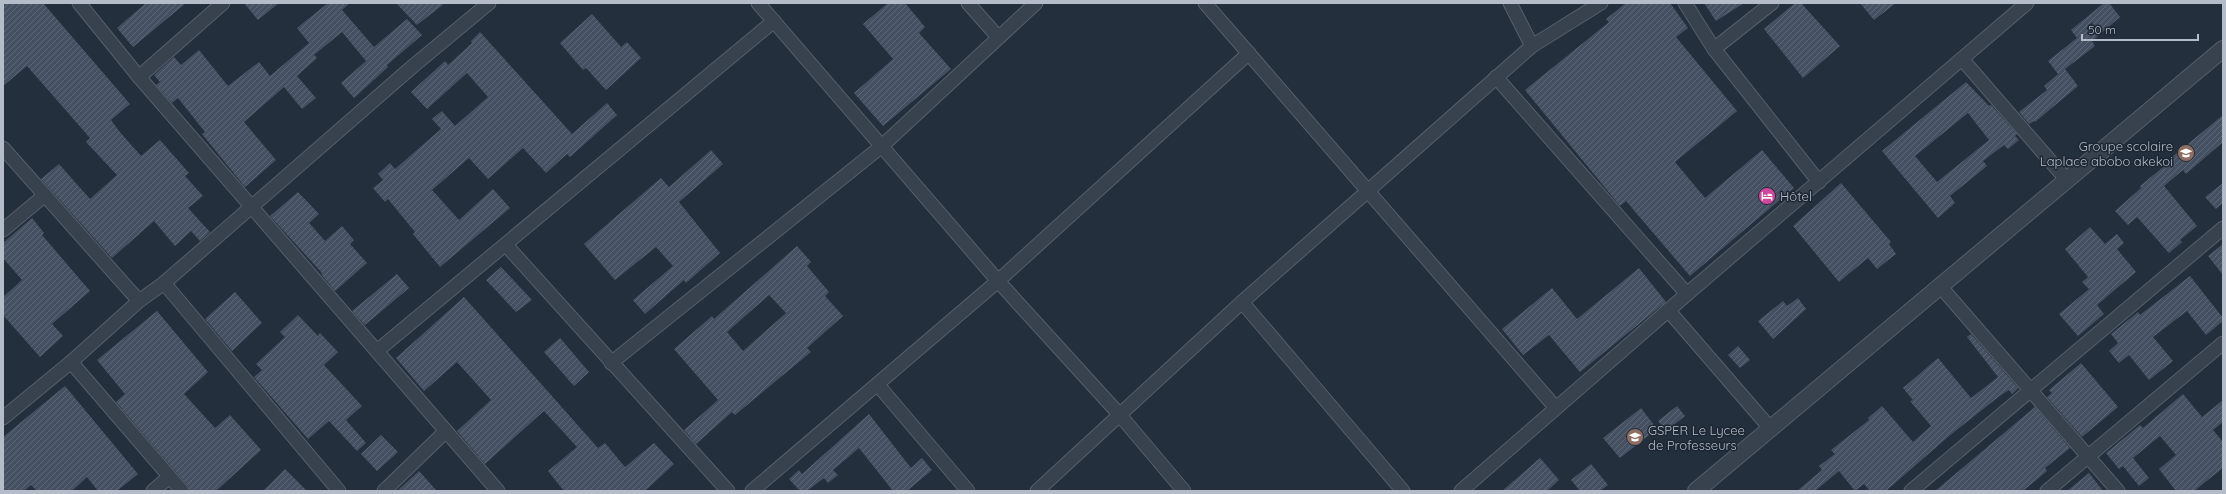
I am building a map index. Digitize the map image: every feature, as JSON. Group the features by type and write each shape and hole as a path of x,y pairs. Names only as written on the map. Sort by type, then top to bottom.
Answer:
{"street":[{"path":"79,3 139,77 498,491"},
{"path":"139,77 222,3"},
{"path":"3,418 71,362 139,301 164,283 412,67 489,3"},
{"path":"758,3 998,281 1119,414 1184,491"},
{"path":"968,3 998,37"},
{"path":"611,363 882,146 1036,3"},
{"path":"1205,3 1556,408"},
{"path":"1510,3 1532,46"},
{"path":"1037,491 1242,302 1496,77 1532,46 1601,3"},
{"path":"1685,3 1714,50 1819,182"},
{"path":"1714,50 1772,3"},
{"path":"1461,491 1668,310 2027,3"},
{"path":"378,351 774,21"},
{"path":"1696,491 2223,48"},
{"path":"752,491 998,281 1249,53"},
{"path":"1962,59 2066,179"},
{"path":"1496,77 1687,294"},
{"path":"3,148 139,301"},
{"path":"3,230 45,195"},
{"path":"1911,491 2223,228"},
{"path":"506,245 728,491"},
{"path":"164,283 339,491"},
{"path":"1940,286 2032,390 2118,491"},
{"path":"1242,302 1403,491"},
{"path":"1668,310 1770,428"},
{"path":"2047,491 2223,343"},
{"path":"71,362 182,491"},
{"path":"878,385 968,491"},
{"path":"384,491 446,431"},
{"path":"153,491 169,477"}],"building":[{"path":"3,3 43,3 130,104 111,120 119,131 141,156 160,140 189,173 185,176 203,196 188,208 210,232 200,241 191,231 175,246 154,221 112,258 41,179 59,164 90,199 117,175 86,142 90,138 27,66 3,86"},
{"path":"146,3 186,3 133,47 117,28"},
{"path":"244,3 279,3 258,20"},
{"path":"328,3 350,3 342,10 374,47 407,19 422,35 387,65 388,67 354,98 341,83 366,61 342,32 314,55 317,58 297,76 316,98 302,109 284,87 244,122 276,160 245,187 202,134 205,132 178,98 172,103 156,85 160,82 154,75 174,57 181,65 199,50 228,86 259,62 270,76 309,43 297,28"},
{"path":"396,3 445,3 417,25"},
{"path":"888,3 905,3 925,27 919,33 951,69 883,126 854,93 893,59 863,24"},
{"path":"1626,3 1670,3 1688,28 1676,37 1737,111 1675,162 1705,198 1762,150 1794,188 1690,276 1626,201 1620,206 1525,90 1609,22 1606,19"},
{"path":"1704,3 1744,3 1716,21"},
{"path":"1795,3 1801,3 1840,46 1803,78 1764,29"},
{"path":"1860,3 1896,3 1874,20"},
{"path":"2104,3 2109,3 2120,17 2092,41 2095,46 2065,69 2078,86 2035,122 2034,121 2029,124 2019,112 2047,90 2044,86 2058,74 2048,61 2077,38 2071,30"},
{"path":"592,14 621,47 627,42 641,58 606,90 586,68 583,70 560,43"},
{"path":"480,32 572,134 607,103 617,115 570,157 567,154 546,173 523,148 488,179 469,158 432,190 459,220 493,189 510,208 440,267 413,234 415,232 388,199 385,202 373,188 383,180 378,174 390,163 395,169 441,129 432,119 442,111 455,126 488,97 467,73 427,109 411,92 445,61 448,65 472,43 471,41"},
{"path":"1966,82 1989,106 1991,105 2017,134 2015,136 2019,140 2008,149 2004,145 1983,161 1987,166 1950,196 1955,203 1938,218 1882,151","holes":["1968,113 1989,140 1937,182 1915,156"]},
{"path":"2223,115 2223,142 2186,174 2183,170 2164,186 2197,226 2180,240 2182,242 2169,253 2137,217 2128,225 2115,211 2141,188 2140,186 2173,159 2172,157"},
{"path":"711,150 723,164 679,202 720,253 686,283 684,280 645,314 633,300 673,266 656,247 615,280 584,244 661,178 669,187"},
{"path":"1841,183 1891,242 1889,244 1896,254 1877,269 1868,258 1839,282 1793,226"},
{"path":"2223,183 2223,203 2216,209 2205,197"},
{"path":"298,192 319,214 309,223 325,241 342,226 354,240 350,244 367,263 335,291 321,274 322,273 270,216"},
{"path":"32,218 44,233 42,235 90,291 52,324 63,336 40,357 3,315 3,297 22,280 3,258 3,243"},
{"path":"2090,227 2105,244 2117,234 2124,243 2117,249 2136,272 2097,305 2104,314 2078,336 2059,314 2089,289 2082,282 2088,277 2065,249"},
{"path":"2223,244 2223,275 2208,256"},
{"path":"797,246 811,262 807,266 829,292 825,296 843,316 807,348 811,352 735,415 732,412 696,444 684,430 718,400 674,349 712,316 714,319","holes":["769,295 786,313 743,351 727,332"]},
{"path":"501,267 532,300 516,312 486,280"},
{"path":"1639,268 1666,302 1580,372 1549,335 1523,355 1502,329 1552,288 1577,319"},
{"path":"397,274 409,288 365,325 352,311"},
{"path":"2190,276 2223,318 2223,321 2206,335 2187,311 2153,337 2173,361 2149,380 2129,355 2119,363 2109,351 2118,343 2111,334 2138,312 2140,315"},
{"path":"235,292 262,323 232,351 205,319"},
{"path":"464,297 598,448 605,443 625,467 654,443 674,464 645,491 564,491 548,471 577,447 544,411 485,464 457,431 491,400 457,362 424,391 396,358"},
{"path":"1798,298 1806,309 1773,339 1758,321 1783,301 1787,306"},
{"path":"157,311 208,372 184,394 215,428 230,415 261,450 216,491 190,491 188,486 116,402 125,394 97,360"},
{"path":"298,315 318,336 320,333 338,352 324,365 362,406 346,420 366,443 357,451 329,421 308,439 254,377 262,370 256,364 285,337 280,332"},
{"path":"1971,334 2018,388 2012,394 2009,390 2001,395 1949,436 1886,491 1870,491 1864,484 1855,491 1839,471 1815,491 1797,491 1822,470 1819,466 1835,454 1831,450 1869,420 1868,418 1882,406 1913,442 1931,426 1910,401 1913,400 1903,388 1938,358 1971,398 1998,377 1967,337"},
{"path":"560,338 589,372 574,386 544,352"},
{"path":"1738,346 1750,360 1740,368 1728,355"},
{"path":"2081,363 2118,407 2082,437 2047,397 2052,393 2049,390"},
{"path":"65,386 138,474 117,491 98,491 87,477 72,491 37,491 31,485 24,491 3,491 3,437"},
{"path":"2183,394 2202,417 2223,400 2223,422 2213,430 2223,442 2223,468 2194,491 2176,491 2159,469 2176,455 2160,436 2133,458 2149,478 2139,486 2123,466 2119,469 2106,453 2140,425 2143,428"},
{"path":"1677,406 1685,416 1666,431 1658,421"},
{"path":"2035,407 2070,448 2045,468 2047,471 2023,491 1935,491"},
{"path":"1641,408 1657,429 1620,458 1603,438"},
{"path":"869,414 911,468 922,458 932,470 907,491 893,491 859,448 833,470 838,475 828,483 824,478 807,491 800,491 789,479 799,470 802,474"},
{"path":"381,435 398,452 377,471 361,454"},
{"path":"1540,458 1559,480 1547,491 1502,491"},
{"path":"1591,464 1608,485 1600,491 1580,491 1571,480"},
{"path":"285,469 307,491 263,491"},
{"path":"419,471 437,491 397,491"},
{"path":"2089,473 2103,491 2067,491"}],"place":[{"name":"Groupe scolaire Laplace abobo akekoi","path":"2186,153"},
{"name":"Hôtel","path":"1767,196"},
{"name":"GSPER Le Lycee de Professeurs","path":"1635,437"}]}
